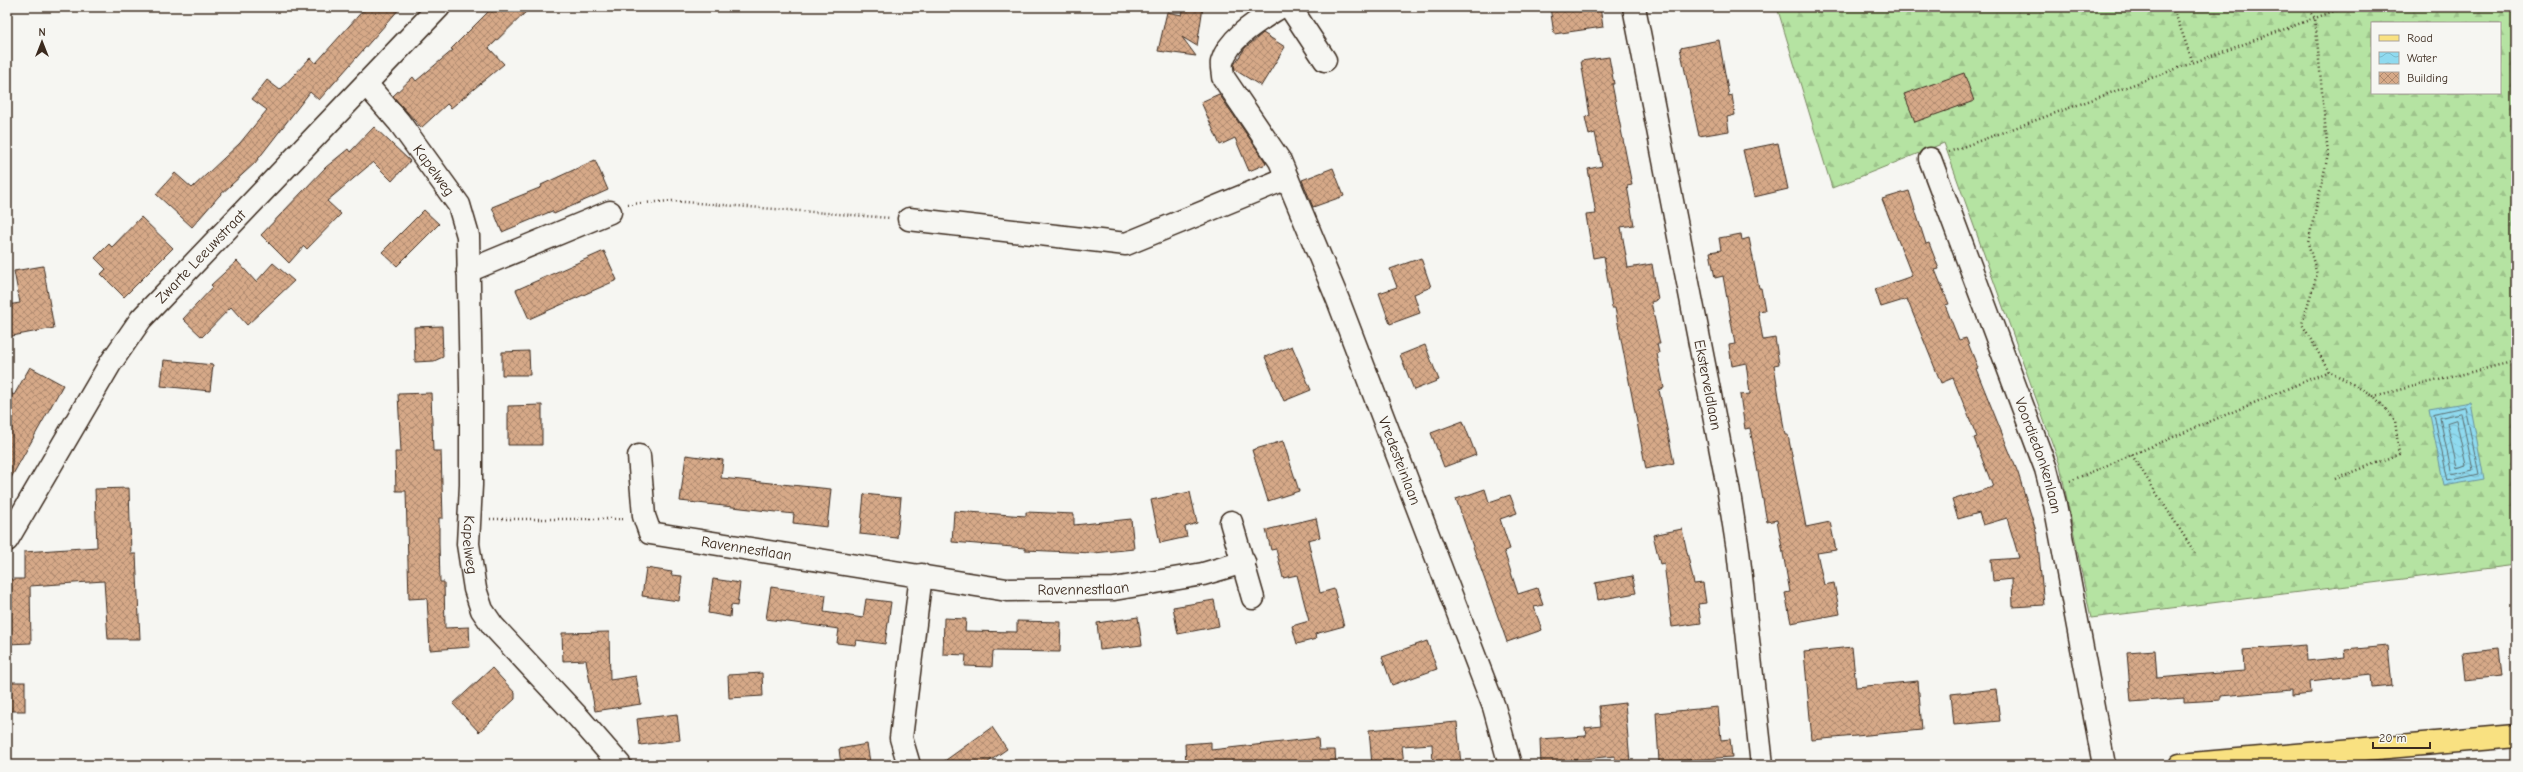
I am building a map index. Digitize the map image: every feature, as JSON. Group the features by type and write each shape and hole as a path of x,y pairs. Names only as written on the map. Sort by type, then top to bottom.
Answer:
{"main road":[{"path":"2180,765 2516,736"}],"street":[{"name":"Zwarte Leeuwstraat","path":"7,540 110,364 141,319 439,7"},
{"name":"Vredesteinlaan","path":"1280,7 1236,39 1227,51 1222,63 1224,77 1284,169 1338,300 1492,699 1510,765"},
{"path":"1290,7 1325,60"},
{"name":"Eksterveldlaan","path":"1634,7 1728,487 1738,550 1762,765"},
{"name":"Kapelweg","path":"366,84 399,122 459,205 468,236 471,388 470,519 468,544 470,570 482,610 510,646 579,718 620,765"},
{"name":"Voordiedonkenlaan","path":"1930,159 2046,470 2051,489 2104,765"},
{"path":"909,220 1126,244 1284,169"},
{"path":"468,271 610,212"},
{"path":"639,456 645,520"},
{"name":"Ravennestlaan","path":"645,520 650,533 1007,590 1114,589 1202,574 1244,562"},
{"path":"1231,522 1244,562 1253,598"},
{"path":"909,765 902,738 921,576"}],"path":[{"path":"2173,7 2192,63"},
{"path":"2306,7 2315,18 2328,155 2308,243 2317,274 2302,324 2329,371 2374,396 2395,420 2399,454 2335,479"},
{"path":"1930,159 2345,7"},
{"path":"610,212 620,205 672,201 909,220"},
{"path":"2374,396 2516,361"},
{"path":"2051,489 2329,371"},
{"path":"2132,455 2195,553"},
{"path":"470,519 645,520"}],"green space":[{"path":"1777,7 2516,7 2516,565 2091,618 2060,465 1944,143 1832,188"}],"water":[{"path":"2470,402 2484,479 2444,486 2429,409"}],"building":[{"path":"366,7 401,7 319,100 310,92 255,163 219,196 192,227 156,194 175,173 192,188 240,143 267,110 252,99 267,80 280,90 310,58 316,63"},
{"path":"493,7 531,7 489,48 504,64 451,108 447,104 421,128 393,96 413,77 416,81 453,50 451,49"},
{"path":"1184,7 1203,7 1197,46 1182,37 1196,56 1158,51 1167,12 1182,15"},
{"path":"1550,7 1600,7 1603,27 1554,34"},
{"path":"1263,33 1285,47 1261,86 1235,70 1234,65 1245,48"},
{"path":"1719,40 1729,96 1732,95 1735,115 1727,117 1729,131 1699,136 1680,48"},
{"path":"1609,57 1614,84 1612,84 1632,185 1627,186 1634,225 1621,227 1628,268 1652,264 1658,300 1651,302 1660,344 1657,344 1659,353 1657,354 1664,388 1659,390 1674,463 1646,469 1615,308 1612,308 1604,256 1593,258 1586,215 1596,214 1588,169 1602,166 1595,133 1589,135 1585,117 1590,116 1581,61"},
{"path":"1964,73 1974,101 1915,122 1904,94"},
{"path":"1219,94 1266,164 1249,171 1235,138 1220,145 1201,102"},
{"path":"374,127 410,161 392,181 373,162 327,201 341,214 307,249 304,246 289,263 261,235 326,167 348,149 350,152"},
{"path":"1778,143 1788,189 1754,197 1743,150"},
{"path":"595,160 608,190 554,214 552,211 502,232 492,207 542,187 541,185"},
{"path":"1333,168 1344,196 1313,207 1302,180"},
{"path":"1909,191 1926,244 1929,243 1939,269 1935,270 1949,304 1945,305 1959,340 1966,338 1978,368 1976,369 2018,473 2037,534 2044,605 2013,607 2012,579 1993,581 1991,560 2019,558 2007,518 1983,525 1979,513 1958,519 1952,500 1993,487 1974,438 1977,437 1953,378 1941,383 1907,299 1881,307 1875,289 1912,276 1882,199"},
{"path":"424,210 439,224 397,266 382,252"},
{"path":"141,217 173,248 124,297 101,274 106,269 95,258 109,244 112,247"},
{"path":"1741,234 1742,240 1749,238 1759,288 1761,288 1765,310 1758,311 1763,340 1775,338 1779,364 1774,365 1785,435 1788,435 1806,527 1830,522 1836,550 1817,553 1824,585 1834,583 1840,614 1791,623 1785,593 1790,592 1777,520 1767,522 1750,428 1745,429 1740,395 1750,394 1746,363 1732,366 1729,345 1735,344 1723,276 1715,278 1710,252 1721,250 1719,238"},
{"path":"604,251 617,280 529,319 516,290"},
{"path":"1421,258 1431,287 1414,294 1420,313 1390,324 1379,293 1397,287 1390,269"},
{"path":"237,261 256,282 273,263 294,281 247,325 231,307 202,337 183,319 213,287 211,285"},
{"path":"43,266 54,328 7,337 7,305 20,303 14,271"},
{"path":"442,326 443,357 434,361 415,362 414,327"},
{"path":"1425,345 1439,380 1414,390 1400,355"},
{"path":"1292,346 1311,390 1284,401 1265,357"},
{"path":"529,351 530,375 502,375 502,352"},
{"path":"164,360 213,365 210,391 161,386"},
{"path":"30,367 63,385 7,485 7,391 14,395"},
{"path":"431,393 433,451 441,451 443,518 439,518 439,544 440,582 444,582 445,628 469,627 470,647 430,650 427,598 409,599 406,491 396,491 395,452 401,452 398,394"},
{"path":"542,405 542,445 508,445 508,406"},
{"path":"1463,421 1476,455 1444,467 1431,433"},
{"path":"1283,441 1299,491 1268,501 1252,450"},
{"path":"686,455 723,460 721,478 831,489 827,527 793,523 794,514 680,501"},
{"path":"129,488 131,554 136,554 140,639 108,639 104,581 30,586 31,643 7,644 7,579 24,579 24,552 97,547 95,489"},
{"path":"1485,489 1489,502 1510,495 1517,513 1500,519 1510,549 1504,551 1518,594 1537,588 1543,605 1534,607 1542,630 1507,642 1456,499"},
{"path":"1190,492 1197,523 1185,527 1187,537 1160,543 1151,500"},
{"path":"864,494 901,498 897,538 860,534"},
{"path":"954,511 1026,516 1026,512 1074,514 1074,525 1131,519 1134,549 1094,553 1025,550 1025,548 952,542"},
{"path":"1316,518 1320,537 1308,540 1320,593 1334,589 1344,626 1315,634 1316,639 1297,644 1292,626 1309,621 1297,575 1283,578 1276,549 1271,550 1266,530"},
{"path":"1682,529 1694,584 1703,583 1706,603 1698,604 1701,623 1672,627 1664,563 1660,564 1653,535"},
{"path":"646,568 672,572 671,575 682,576 679,601 642,596"},
{"path":"1632,576 1636,593 1598,600 1595,583"},
{"path":"713,579 740,583 737,606 731,605 730,617 708,613"},
{"path":"771,587 826,595 824,612 863,618 866,599 891,602 885,644 856,640 855,645 837,643 839,629 766,619"},
{"path":"1214,600 1219,626 1178,634 1173,607"},
{"path":"1138,617 1142,645 1100,650 1097,623"},
{"path":"944,618 966,619 965,631 1017,632 1017,621 1061,622 1060,652 993,651 992,667 965,666 966,655 943,654"},
{"path":"609,632 610,680 636,676 641,704 595,711 586,660 563,661 562,633"},
{"path":"1427,641 1437,669 1392,685 1382,657"},
{"path":"2306,645 2307,661 2346,657 2345,650 2388,646 2392,686 2372,688 2371,674 2310,681 2311,694 2292,696 2292,690 2220,696 2220,700 2184,702 2184,698 2131,702 2127,652 2155,650 2157,678 2244,671 2243,650"},
{"path":"1852,647 1856,687 1918,681 1922,730 1812,740 1804,652"},
{"path":"2499,648 2502,676 2465,680 2462,652"},
{"path":"492,668 515,693 515,699 479,732 453,704"},
{"path":"762,673 763,696 729,698 728,675"},
{"path":"7,682 25,682 25,711 7,711"},
{"path":"1996,689 2000,721 1954,725 1951,694"},
{"path":"1625,703 1630,762 1615,764 1615,756 1573,760 1574,765 1541,765 1540,739 1586,736 1585,728 1601,726 1599,706"},
{"path":"1718,707 1721,740 1730,739 1732,757 1659,762 1656,713"},
{"path":"677,714 680,740 640,745 637,719"},
{"path":"1457,722 1461,765 1433,765 1432,744 1402,746 1404,765 1372,765 1369,730"},
{"path":"992,727 1007,749 984,765 939,765"},
{"path":"1318,738 1319,750 1335,750 1336,765 1186,765 1185,744 1211,742 1211,750"},
{"path":"867,744 870,762 841,765 839,749"}]}
